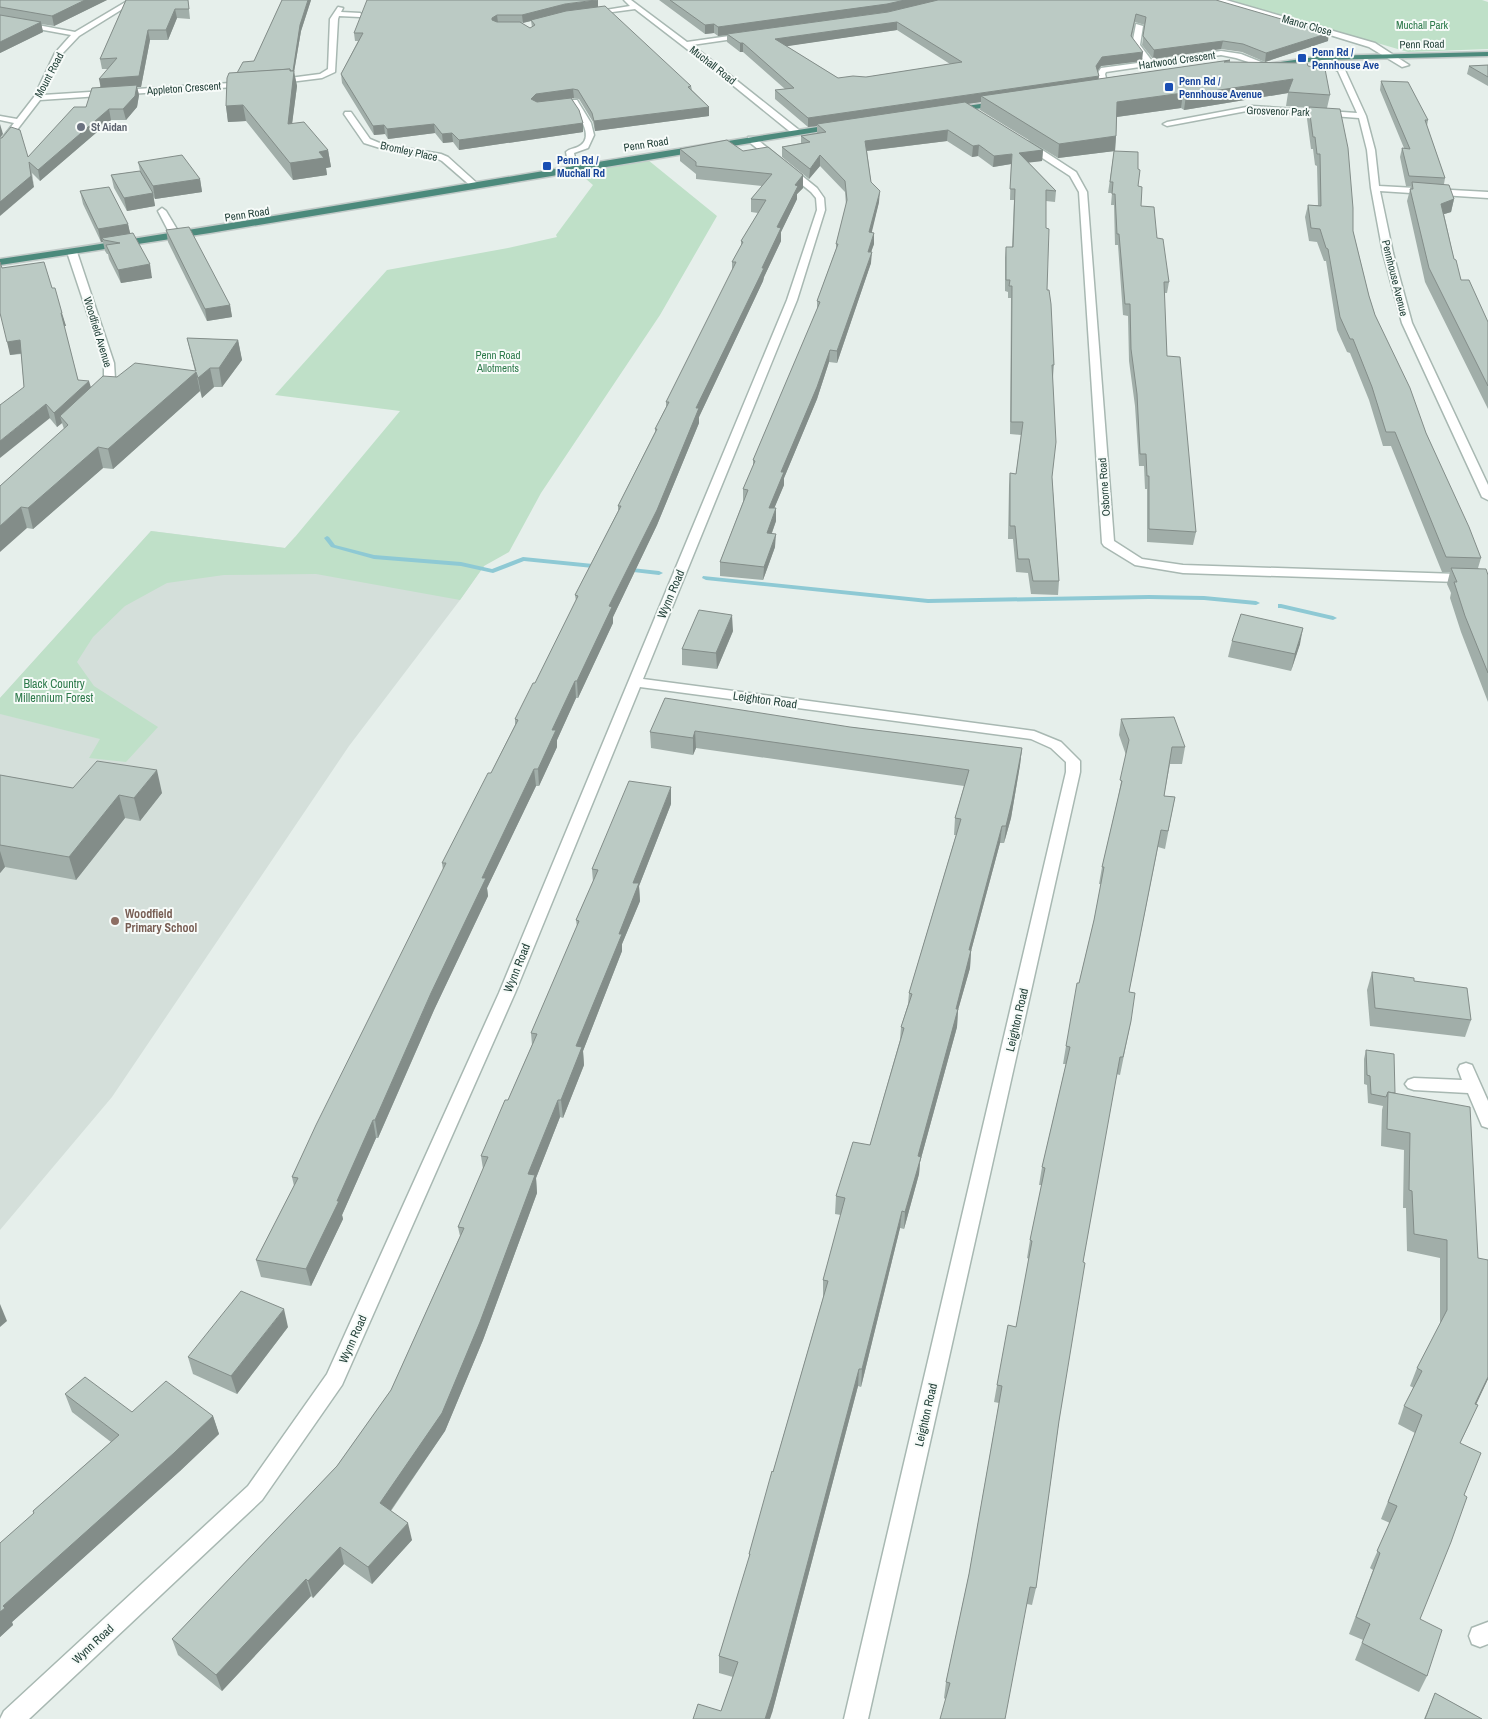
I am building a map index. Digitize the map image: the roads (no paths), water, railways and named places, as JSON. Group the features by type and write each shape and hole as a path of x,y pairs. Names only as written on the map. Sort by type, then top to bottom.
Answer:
{"highway":[{"name":"Penn Road","path":"1241,69 1322,58 1488,54"},
{"name":"Penn Road","path":"1386,66 1488,62"},
{"name":"Penn Road","path":"1267,66 1342,67"},
{"path":"946,110 1012,101"},
{"name":"Penn Road","path":"0,262 281,220 573,168 843,125"}],"street":[{"name":"Mount Road","path":"0,146 8,139 18,122 38,98 59,53 76,34 134,0"},
{"name":"Muchall Road","path":"627,0 686,44 796,132"},
{"name":"Manor Close","path":"1219,0 1372,44 1405,65"},
{"path":"584,14 637,7"},
{"path":"266,83 303,80 322,76 332,70 334,19 338,11 360,15"},
{"path":"0,20 76,34"},
{"path":"1139,26 1136,44 1151,64"},
{"path":"686,44 753,34"},
{"name":"Hartwood Crescent","path":"1104,87 1101,74 1104,70 1220,53 1238,56 1267,66"},
{"path":"1322,58 1342,67"},
{"name":"Pennhouse Avenue","path":"1342,67 1340,70 1362,116 1371,150 1375,188 1388,254 1407,323 1488,497"},
{"name":"Appleton Crescent","path":"38,98 256,84"},
{"path":"546,106 574,102 585,118 589,138 585,146 570,152 573,168"},
{"path":"966,108 983,117"},
{"name":"Grosvenor Park","path":"1166,124 1252,108 1362,116"},
{"name":"Bromley Place","path":"348,114 367,141 380,146 438,156 445,159 475,185"},
{"path":"0,118 18,122"},
{"name":"Osborne Road","path":"1015,136 1073,174 1083,192 1108,543 1139,562 1183,569 1488,579"},
{"name":"Wynn Road","path":"12,1719 255,1493 335,1379 506,993 792,300 822,210 820,198 814,190 751,139"},
{"path":"1375,188 1488,195"},
{"path":"162,210 176,236"},
{"name":"Woodfield Avenue","path":"72,252 109,362 111,375 109,384 97,399"},
{"name":"Leighton Road","path":"634,682 1034,736 1052,741 1066,751 1073,761 1069,792 856,1719"},
{"path":"1466,1069 1488,1121"},
{"path":"1414,1084 1473,1087"}],"waterway":[{"path":"327,538 333,546 374,557 461,564 493,571 523,559 603,567"},
{"path":"625,569 659,573"},
{"path":"706,578 928,601 1149,597 1204,598 1256,603"},
{"path":"1281,606 1333,618"}],"place":[{"name":"Penn Rd / Pennhouse Ave","path":"1302,58"},
{"name":"Penn Rd / Pennhouse Avenue","path":"1169,87"},
{"name":"St Aidan","path":"81,127"},
{"name":"Penn Rd / Muchall Rd","path":"547,166"},
{"name":"Woodfield Primary School","path":"115,921"}],"park label":[{"name":"Muchall Park","path":"1422,25"},
{"name":"Penn Road Allotments","path":"498,361"},
{"name":"Black Country Millennium Forest","path":"54,691"}]}
